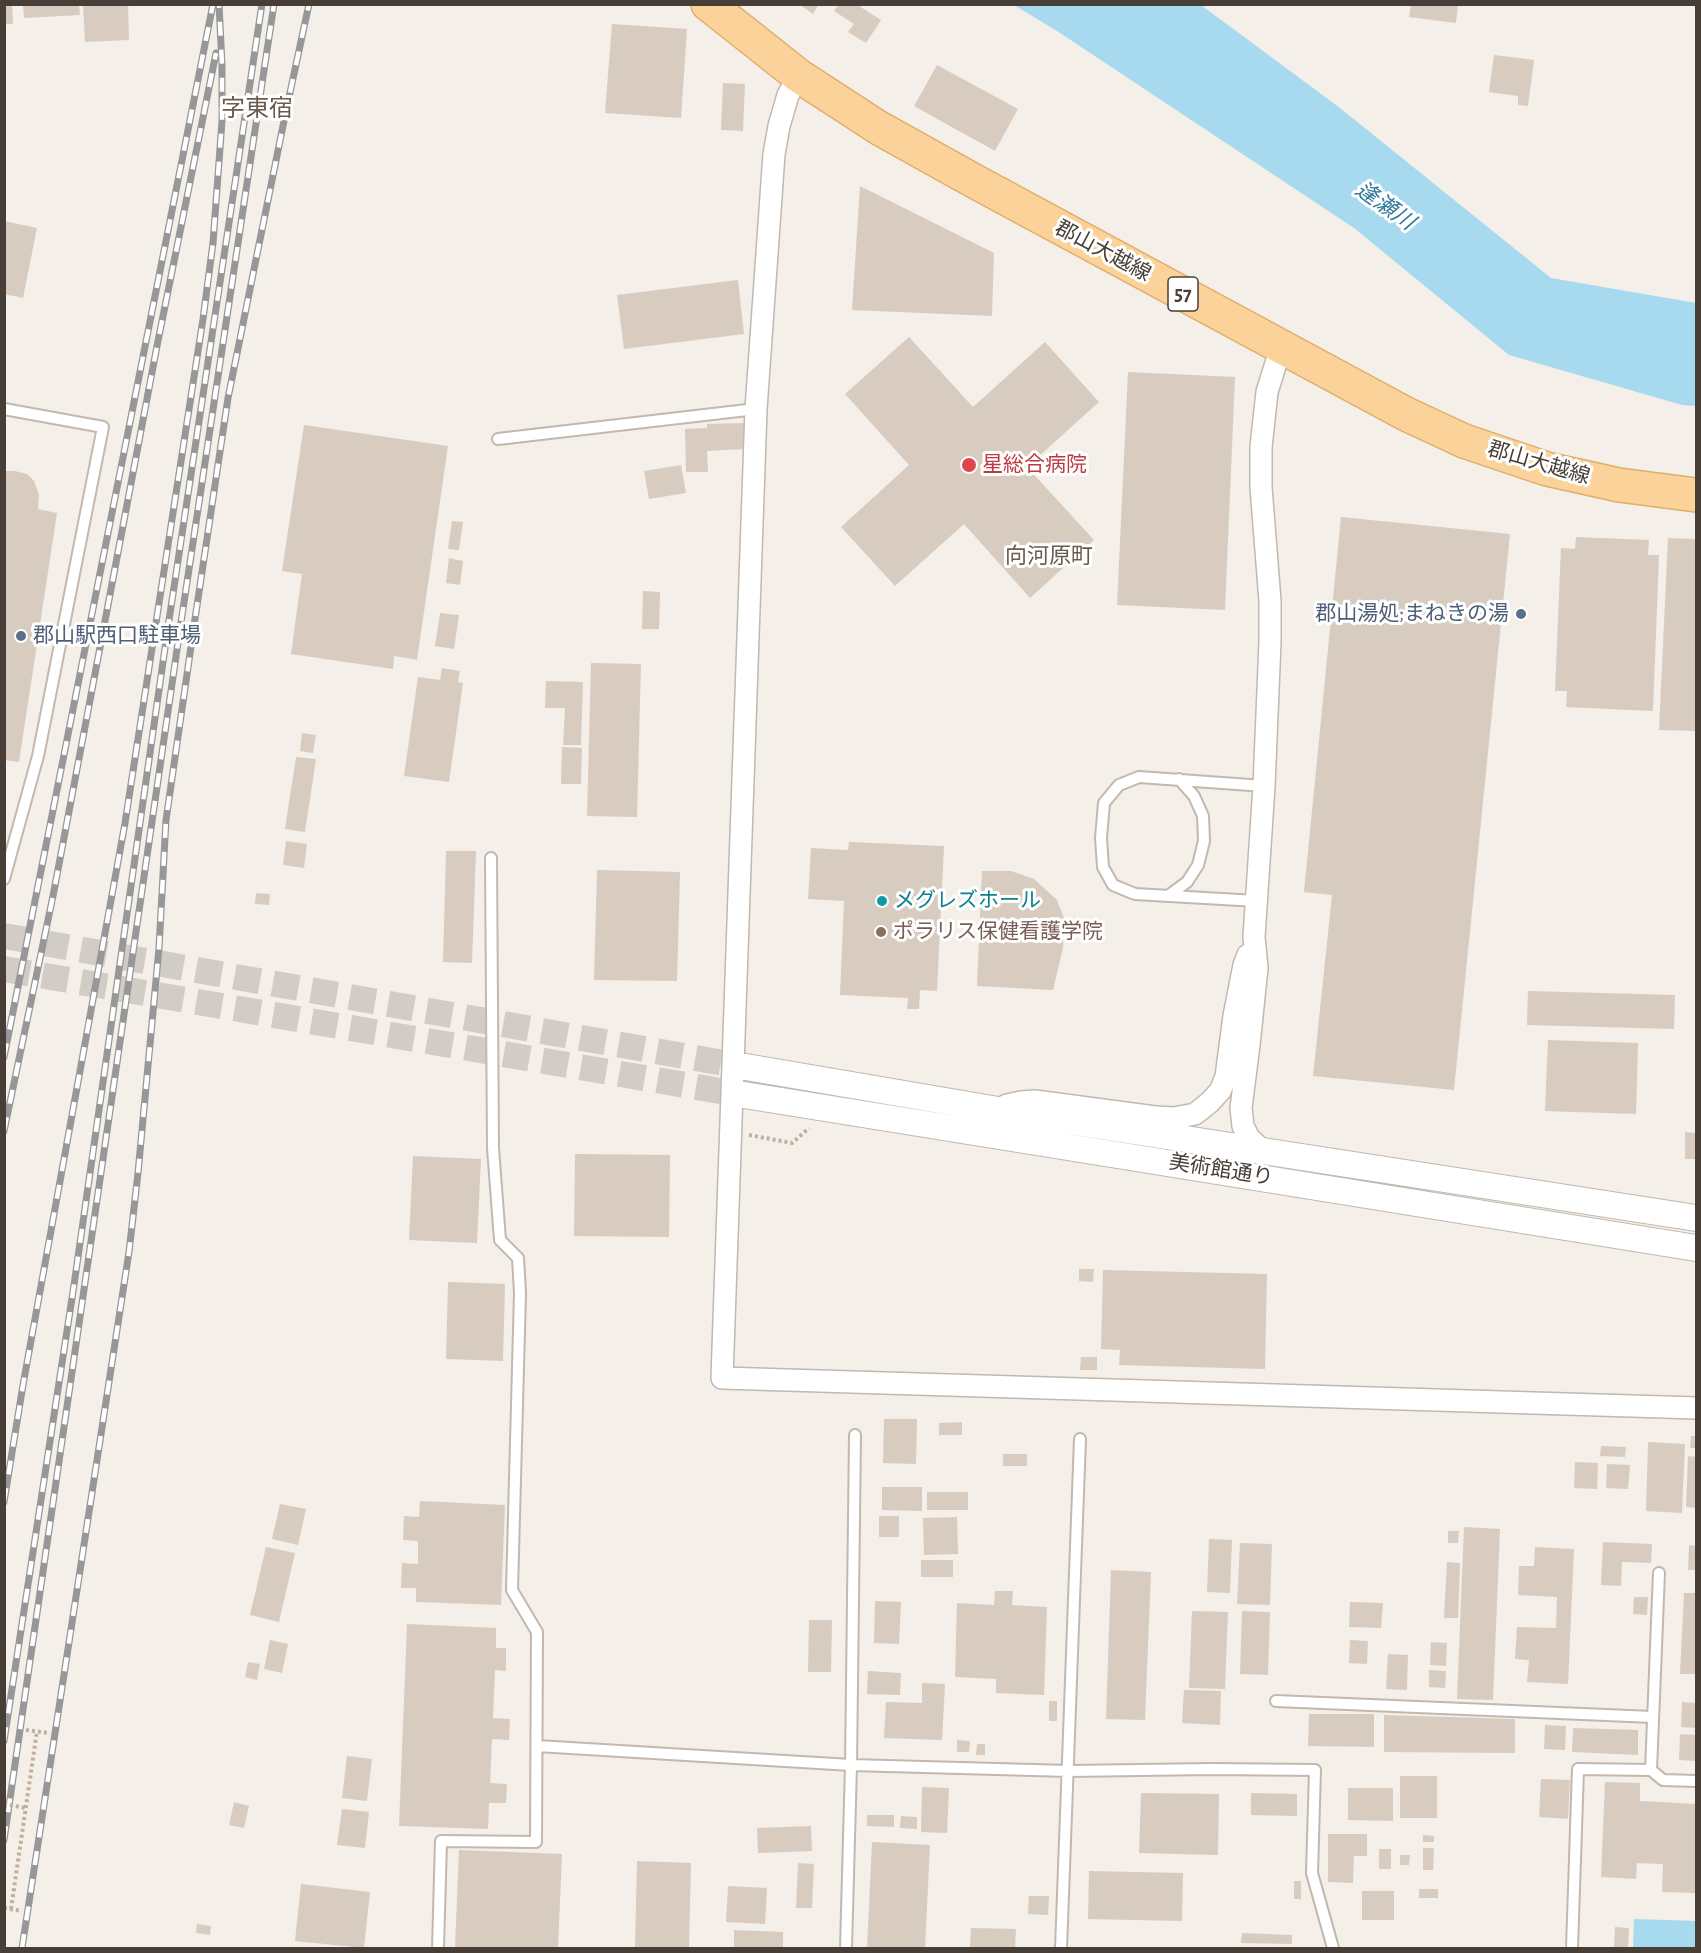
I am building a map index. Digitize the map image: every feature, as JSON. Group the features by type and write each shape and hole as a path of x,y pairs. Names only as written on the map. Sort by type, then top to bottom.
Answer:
{"main road":[{"name":"郡山大越線","path":"708,4 799,76 879,128 1406,414 1464,441 1547,469 1609,483 1696,495"}],"street":[{"path":"799,76 788,95 778,126 774,154 756,410 722,1378 1696,1408"},
{"path":"1264,1152 1249,1138 1241,1118 1257,968 1254,937 1264,786 1270,601 1261,487 1261,447 1267,392 1281,346"},
{"path":"999,1110 1021,1102 1035,1101 1164,1117 1185,1117 1203,1109 1220,1091 1226,1077 1244,965 1254,937"},
{"name":"美術館通り","path":"746,1067 999,1110 1696,1218"},
{"name":"美術館通り","path":"744,1095 1696,1248"}],"lane":[{"path":"4,410 103,427 38,756 4,879"},
{"path":"498,439 756,410"},
{"path":"1257,901 1135,894 1113,885 1103,867 1101,838 1104,803 1119,785 1139,777 1264,786"},
{"path":"1168,896 1187,882 1198,865 1204,841 1203,816 1194,796 1179,779"},
{"path":"438,1948 441,1841 536,1842 537,1632 512,1590 520,1293 518,1258 500,1239 493,1148 491,858"},
{"path":"846,1948 855,1435"},
{"path":"1061,1948 1080,1439"},
{"path":"1651,1770 1659,1573"},
{"path":"1276,1701 1653,1717"},
{"path":"537,1746 851,1765 1069,1772 1211,1769 1315,1770 1312,1873 1333,1948"},
{"path":"1572,1948 1578,1769 1651,1770 1663,1780 1696,1781"}],"path":[{"path":"730,1132 792,1143 809,1128"},
{"path":"26,1730 49,1733"},
{"path":"10,1909 37,1731"},
{"path":"4,1804 26,1808"},
{"path":"4,1908 22,1911"}],"water":[{"name":"逢瀬川","path":"1014,5 1201,5 1340,108 1551,278 1696,303 1696,406 1682,405 1509,355 1354,228 1057,31"},
{"path":"1634,1919 1696,1921 1696,1948 1633,1948"}],"building":[{"path":"23,4 79,4 80,15 24,18"},
{"path":"83,4 128,4 129,40 85,42"},
{"path":"799,4 819,4 813,14"},
{"path":"839,4 856,4 881,20 866,43 848,32 854,24 834,11"},
{"path":"1411,4 1458,4 1456,23 1409,17"},
{"path":"12,5 13,24 4,24 4,6"},
{"path":"612,24 687,29 681,118 605,113"},
{"path":"1494,55 1534,60 1528,106 1518,105 1518,96 1489,92"},
{"path":"937,65 1018,109 995,151 914,106"},
{"path":"723,83 745,84 743,131 721,130"},
{"path":"860,186 994,253 992,316 852,310"},
{"path":"4,221 37,228 23,298 4,294"},
{"path":"738,280 744,334 624,349 617,295"},
{"path":"909,337 973,407 1045,342 1099,402 1027,467 1094,540 1030,598 964,524 895,586 841,527 909,465 845,394"},
{"path":"1128,372 1235,377 1225,610 1117,605"},
{"path":"744,423 745,449 707,451 708,472 686,472 685,429 707,428 707,424"},
{"path":"304,425 448,446 417,660 394,656 393,669 291,654 302,574 282,571"},
{"path":"681,465 686,493 649,499 644,471"},
{"name":"郡山駅西口駐車場","path":"4,471 27,474 34,481 39,495 38,509 57,513 19,762 4,760"},
{"path":"1341,517 1510,534 1454,1090 1313,1076 1332,895 1304,892"},
{"path":"452,521 463,522 459,550 448,549"},
{"path":"1576,537 1649,540 1648,555 1659,555 1653,711 1566,707 1567,691 1555,691 1561,548 1575,549"},
{"path":"1668,538 1696,539 1696,731 1659,730"},
{"path":"449,558 463,561 460,585 446,583"},
{"path":"643,591 660,592 659,629 642,629"},
{"path":"440,613 459,615 454,649 435,646"},
{"path":"591,663 641,664 637,817 587,816"},
{"path":"442,668 460,671 458,682 463,683 449,782 404,776 418,677 440,680"},
{"path":"546,681 583,682 581,745 563,745 565,708 545,708"},
{"path":"302,733 316,735 313,753 300,751"},
{"path":"562,747 582,748 581,784 561,784"},
{"path":"296,757 316,759 305,832 285,829"},
{"path":"286,841 307,844 304,868 283,865"},
{"path":"849,842 944,846 937,991 920,990 919,1009 907,1009 908,998 840,995 844,901 808,899 811,848 848,850"},
{"path":"446,851 476,851 472,963 443,962"},
{"path":"597,870 680,872 677,981 594,980"},
{"path":"982,871 1011,871 1034,879 1057,900 1064,918 1063,948 1053,990 977,986"},
{"path":"256,893 270,894 269,905 255,904"},
{"path":"1528,991 1675,995 1674,1029 1527,1025"},
{"path":"1548,1040 1638,1043 1636,1114 1545,1111"},
{"path":"1685,1132 1696,1133 1696,1159 1685,1159"},
{"path":"575,1154 670,1155 669,1237 574,1236"},
{"path":"413,1156 481,1159 477,1243 409,1240"},
{"path":"1079,1269 1094,1269 1093,1282 1079,1281"},
{"path":"1103,1270 1267,1274 1265,1369 1119,1365 1120,1350 1101,1349"},
{"path":"448,1282 505,1284 503,1361 446,1359"},
{"path":"1081,1357 1097,1357 1097,1370 1080,1370"},
{"path":"884,1419 917,1419 916,1464 883,1463"},
{"path":"962,1422 962,1435 939,1435 939,1423"},
{"path":"1691,1436 1696,1436 1696,1448 1690,1448"},
{"path":"1648,1442 1685,1444 1682,1513 1646,1511"},
{"path":"1601,1446 1626,1447 1625,1457 1600,1456"},
{"path":"1003,1454 1027,1454 1027,1466 1003,1466"},
{"path":"1688,1456 1696,1457 1696,1508 1686,1507"},
{"path":"1575,1462 1598,1463 1597,1489 1574,1488"},
{"path":"1607,1464 1630,1465 1628,1489 1606,1488"},
{"path":"882,1487 922,1487 922,1511 882,1510"},
{"path":"927,1492 968,1492 968,1510 927,1510"},
{"path":"420,1501 505,1505 501,1605 416,1602 416,1588 401,1588 402,1563 418,1564 418,1541 403,1540 404,1516 419,1517"},
{"path":"280,1504 306,1509 298,1545 272,1539"},
{"path":"879,1516 899,1516 899,1537 879,1537"},
{"path":"957,1517 958,1554 924,1555 923,1518"},
{"path":"1464,1527 1500,1529 1493,1700 1457,1699"},
{"path":"1448,1531 1459,1531 1458,1543 1448,1543"},
{"path":"1209,1539 1232,1540 1230,1593 1207,1592"},
{"path":"1603,1542 1652,1544 1651,1563 1622,1562 1621,1586 1601,1585"},
{"path":"1240,1543 1272,1544 1270,1605 1237,1604"},
{"path":"1689,1545 1696,1546 1696,1570 1688,1570"},
{"path":"266,1547 295,1553 279,1622 250,1615"},
{"path":"1535,1547 1574,1549 1568,1684 1527,1682 1529,1660 1515,1659 1517,1627 1556,1628 1557,1597 1518,1595 1519,1566 1534,1566"},
{"path":"921,1560 953,1560 953,1577 921,1577"},
{"path":"1447,1562 1460,1563 1458,1618 1444,1618"},
{"path":"1111,1570 1151,1572 1145,1720 1106,1719"},
{"path":"995,1591 1013,1591 1012,1605 1047,1607 1044,1695 996,1693 996,1679 955,1677 957,1603 994,1605"},
{"path":"1684,1593 1696,1593 1696,1674 1680,1674"},
{"path":"1634,1597 1648,1597 1647,1615 1633,1614"},
{"path":"875,1601 901,1602 899,1644 874,1643"},
{"path":"1350,1602 1383,1603 1381,1628 1349,1627"},
{"path":"1192,1611 1228,1612 1225,1689 1189,1688"},
{"path":"1242,1611 1270,1612 1268,1675 1240,1674"},
{"path":"809,1620 832,1620 831,1672 808,1672"},
{"path":"407,1624 496,1628 496,1648 506,1648 506,1671 495,1670 493,1718 510,1719 509,1740 492,1739 490,1783 507,1784 506,1803 489,1803 488,1829 399,1826"},
{"path":"270,1640 288,1644 282,1673 264,1669"},
{"path":"1350,1640 1368,1641 1367,1664 1349,1663"},
{"path":"1431,1642 1447,1643 1446,1666 1430,1665"},
{"path":"1388,1654 1408,1655 1407,1690 1386,1689"},
{"path":"248,1662 260,1664 257,1680 245,1677"},
{"path":"1429,1670 1446,1671 1445,1688 1429,1687"},
{"path":"868,1671 901,1673 900,1695 867,1694"},
{"path":"922,1683 945,1684 942,1740 884,1738 886,1702 922,1703"},
{"path":"1184,1690 1221,1691 1220,1725 1182,1723"},
{"path":"1049,1701 1057,1701 1057,1721 1049,1721"},
{"path":"1682,1702 1696,1703 1696,1728 1681,1727"},
{"path":"1309,1714 1374,1714 1374,1747 1308,1746"},
{"path":"1384,1715 1515,1719 1515,1753 1384,1752"},
{"path":"1545,1725 1566,1726 1565,1750 1544,1749"},
{"path":"1573,1728 1638,1730 1638,1755 1572,1752"},
{"path":"1680,1734 1696,1735 1696,1761 1679,1760"},
{"path":"957,1740 970,1741 969,1752 957,1752"},
{"path":"977,1744 985,1744 985,1755 976,1755"},
{"path":"347,1756 372,1759 367,1801 342,1798"},
{"path":"1400,1776 1437,1776 1437,1818 1400,1818"},
{"path":"1541,1779 1570,1780 1568,1819 1539,1817"},
{"path":"1605,1782 1640,1783 1640,1801 1696,1804 1695,1893 1662,1892 1663,1864 1637,1863 1636,1879 1601,1877"},
{"path":"922,1787 949,1788 947,1833 921,1832"},
{"path":"1348,1788 1393,1788 1393,1821 1348,1820"},
{"path":"1141,1793 1219,1794 1218,1855 1139,1853"},
{"path":"1251,1793 1297,1794 1297,1816 1251,1815"},
{"path":"234,1802 249,1806 244,1828 229,1825"},
{"path":"342,1809 369,1812 365,1848 337,1845"},
{"path":"867,1815 894,1815 894,1827 867,1826"},
{"path":"901,1816 917,1817 917,1829 900,1828"},
{"path":"811,1826 812,1851 758,1853 757,1828"},
{"path":"1328,1834 1367,1834 1367,1856 1354,1856 1353,1883 1328,1882"},
{"path":"1423,1835 1434,1836 1434,1842 1423,1842"},
{"path":"872,1842 930,1845 925,1948 867,1948"},
{"path":"1423,1848 1434,1848 1433,1870 1423,1870"},
{"path":"1379,1849 1391,1849 1391,1869 1379,1869"},
{"path":"459,1850 562,1854 558,1948 455,1948"},
{"path":"1400,1855 1410,1855 1409,1865 1400,1865"},
{"path":"637,1861 691,1863 689,1948 635,1948"},
{"path":"798,1863 814,1864 812,1908 796,1908"},
{"path":"1089,1871 1183,1873 1182,1921 1088,1919"},
{"path":"1294,1881 1301,1881 1301,1899 1294,1899"},
{"path":"301,1884 370,1892 364,1948 295,1941"},
{"path":"728,1886 767,1888 765,1924 726,1922"},
{"path":"1419,1889 1438,1889 1438,1898 1419,1898"},
{"path":"1362,1891 1394,1891 1394,1920 1362,1920"},
{"path":"1029,1896 1049,1896 1048,1915 1028,1914"},
{"path":"197,1924 211,1926 210,1935 196,1933"},
{"path":"1615,1927 1629,1928 1628,1948 1614,1948"},
{"path":"971,1928 1016,1929 1015,1948 970,1948"},
{"path":"734,1930 783,1932 783,1948 734,1948"},
{"path":"1242,1933 1292,1935 1292,1944 1241,1943"}],"tunnel":[{"path":"4,936 746,1067"},
{"path":"4,969 744,1095"}],"railway":[{"path":"4,1057 213,4"},
{"path":"4,1502 23,1385 125,823 203,319 213,243 222,121 219,4"},
{"path":"4,1741 74,1285 168,627 262,4"},
{"path":"4,1840 180,629 274,4"},
{"path":"22,1948 129,1252 159,948 166,820 195,619 228,398 309,4"},
{"path":"4,1131 53,896 157,346 216,53"}],"place":[{"name":"星総合病院","path":"969,465"},
{"name":"郡山湯処;まねきの湯","path":"1521,614"},
{"name":"郡山駅西口駐車場","path":"21,636"},
{"name":"メグレズホール","path":"882,901"},
{"name":"ポラリス保健看護学院","path":"881,932"}],"district":[{"name":"字東宿","path":"257,109"},
{"name":"向河原町","path":"1049,556"}]}
